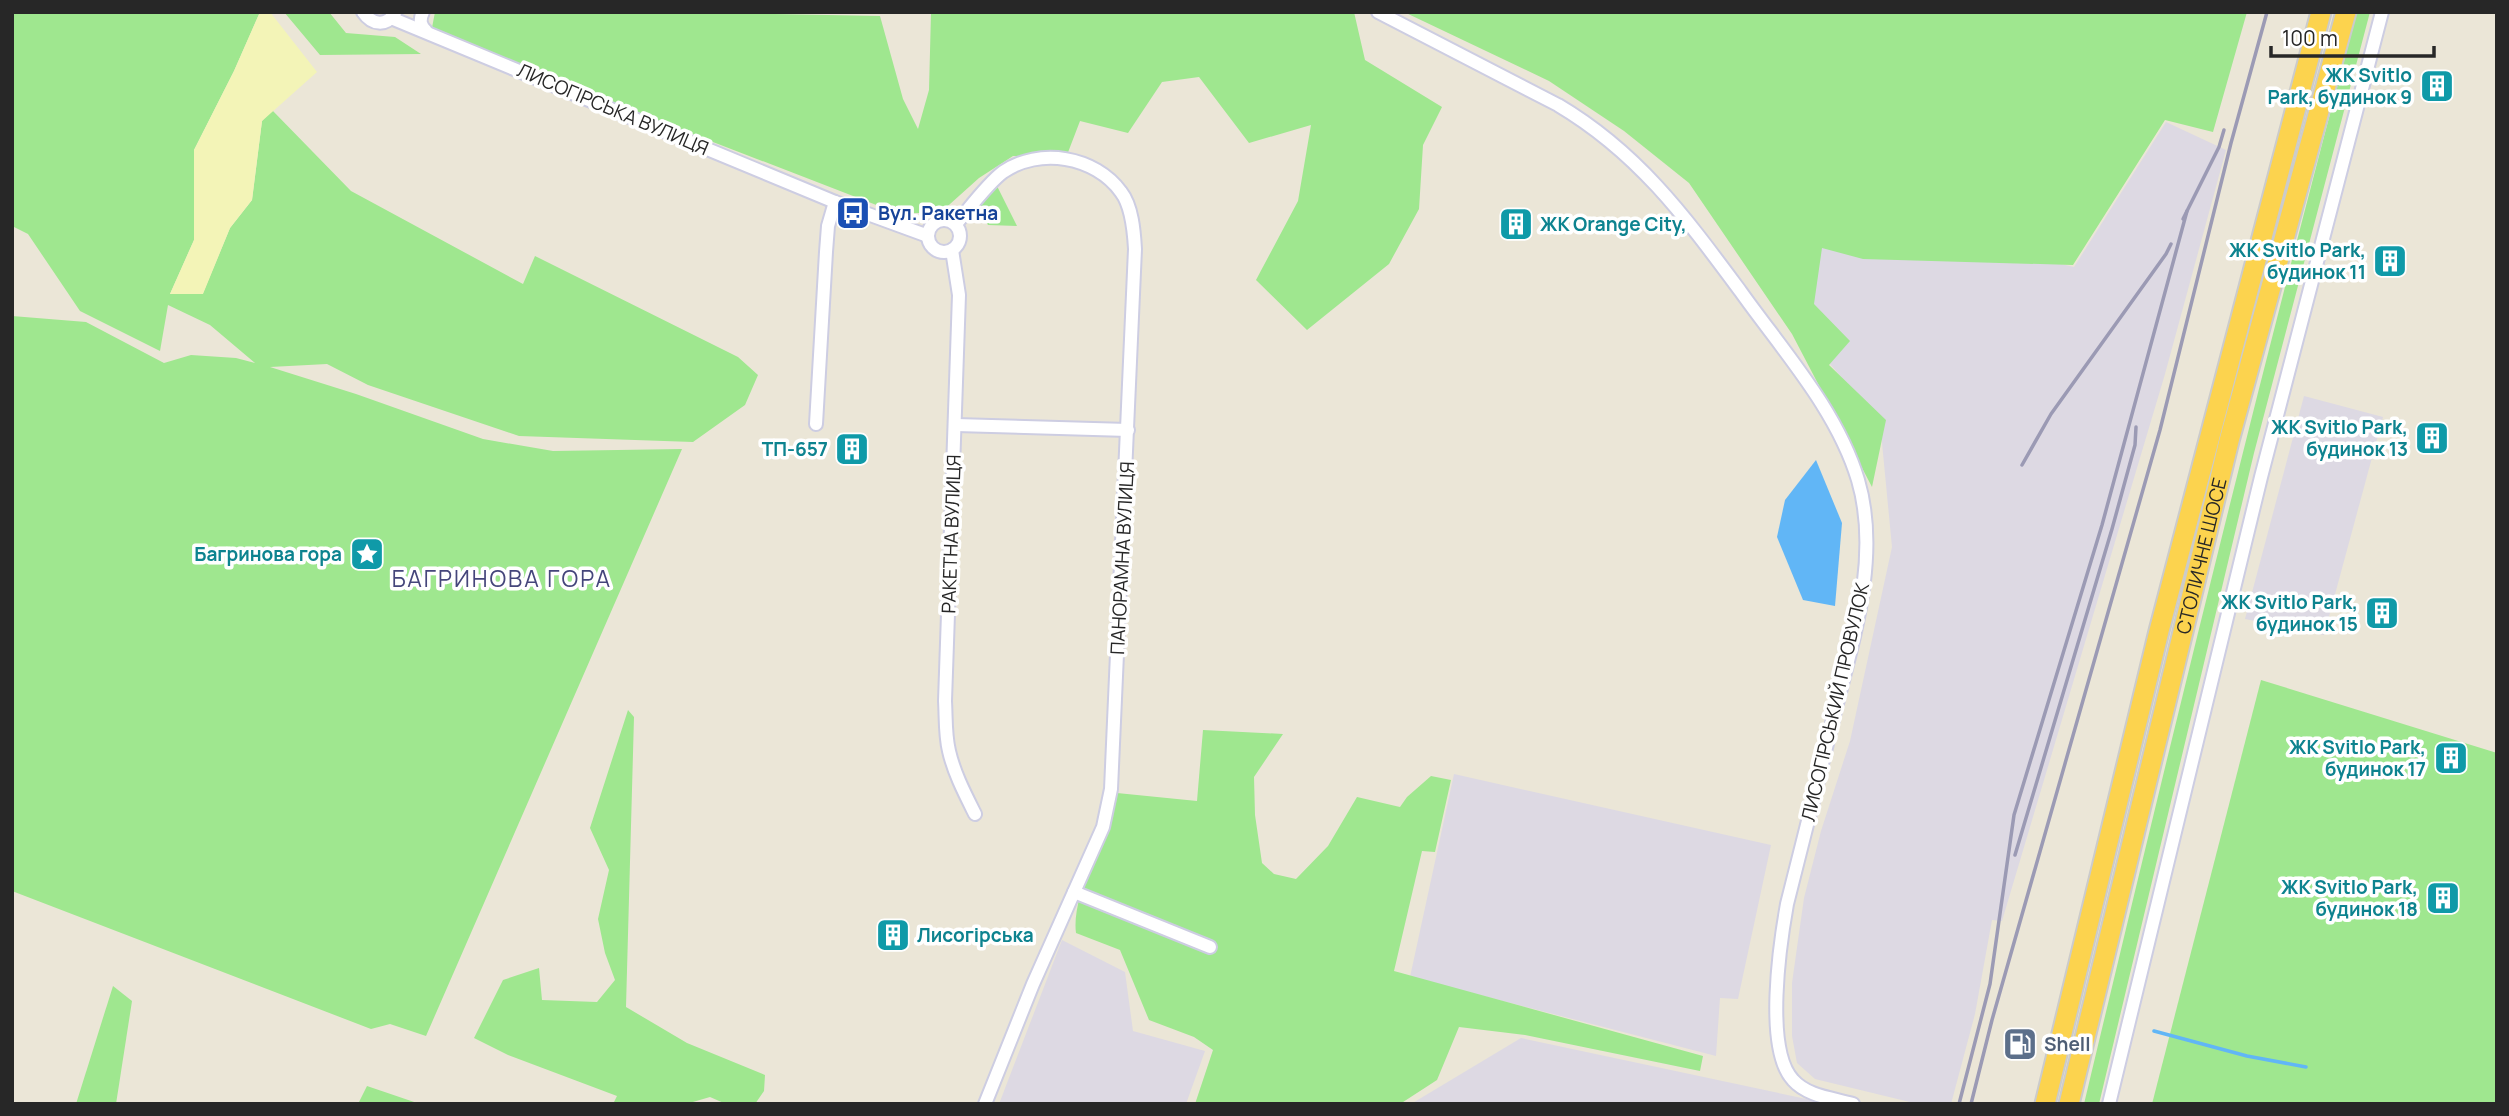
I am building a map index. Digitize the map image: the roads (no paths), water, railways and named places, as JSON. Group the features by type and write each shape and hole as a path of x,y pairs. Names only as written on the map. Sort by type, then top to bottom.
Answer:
{"highway":[{"name":"СТОЛИЧНЕ ШОСЕ","path":"2045,1104 2159,631 2321,12"},
{"name":"СТОЛИЧНЕ ШОСЕ","path":"2069,1104 2229,441 2346,12"}],"street":[{"name":"ЛИСОГІРСЬКА ВУЛИЦЯ","path":"363,12 368,20 376,23 384,23 393,15 835,202 928,236"},
{"path":"423,12 420,17 421,26 426,31"},
{"name":"ЛИСОГІРСЬКИЙ ПРОВУЛОК","path":"1378,12 1580,118 1643,169 1696,231 1822,405 1851,460 1866,521 1864,575 1855,631 1787,904 1781,942 1777,1039 1784,1066 1794,1081 1815,1094 1853,1104"},
{"name":"СТОЛИЧНЕ ШОСЕ","path":"2109,1104 2260,477 2382,12"},
{"name":"ПАНОРАМНА ВУЛИЦЯ","path":"956,224 1003,172 1029,159 1068,159 1085,164 1100,173 1122,192 1134,226 1135,249 1111,789 1103,827 1032,984 985,1104"},
{"path":"816,424 828,226 835,202"},
{"path":"948,220 956,224 960,238 952,250 942,252 934,248 928,236 930,228 936,222 948,220"},
{"name":"РАКЕТНА ВУЛИЦЯ","path":"952,250 959,295 946,736 949,753 975,814"},
{"path":"956,425 1128,430"},
{"path":"1074,892 1210,947"}],"water":[{"path":"1816,460 1842,523 1835,606 1803,600 1777,537 1785,500"}],"waterway":[{"path":"2154,1031 2247,1056 2306,1067"}],"railway":[{"path":"1971,1104 1992,1020 2160,430 2231,143 2267,12"},
{"path":"2183,219 2219,147 2224,130"},
{"path":"1959,1104 1990,984 2014,815 2102,525 2187,211"},
{"path":"2022,465 2051,414 2171,244"},
{"path":"2015,855 2112,529 2135,445 2136,427"}],"place":[{"name":"ЖК Svitlo Park, будинок 9","path":"2437,86"},
{"name":"Вул. Ракетна","path":"853,213"},
{"name":"ЖК Orange City,","path":"1516,224"},
{"name":"ЖК Svitlo Park, будинок 11","path":"2390,261"},
{"name":"ЖК Svitlo Park, будинок 13","path":"2432,438"},
{"name":"ТП-657","path":"852,449"},
{"name":"Багринова гора","path":"367,554"},
{"name":"ЖК Svitlo Park, будинок 15","path":"2382,613"},
{"name":"ЖК Svitlo Park, будинок 17","path":"2451,758"},
{"name":"ЖК Svitlo Park, будинок 18","path":"2443,898"},
{"name":"Лисогірська","path":"893,935"},
{"name":"Shell","path":"2020,1044"}],"district":[{"name":"БАГРИНОВА ГОРА","path":"502,578"}]}
